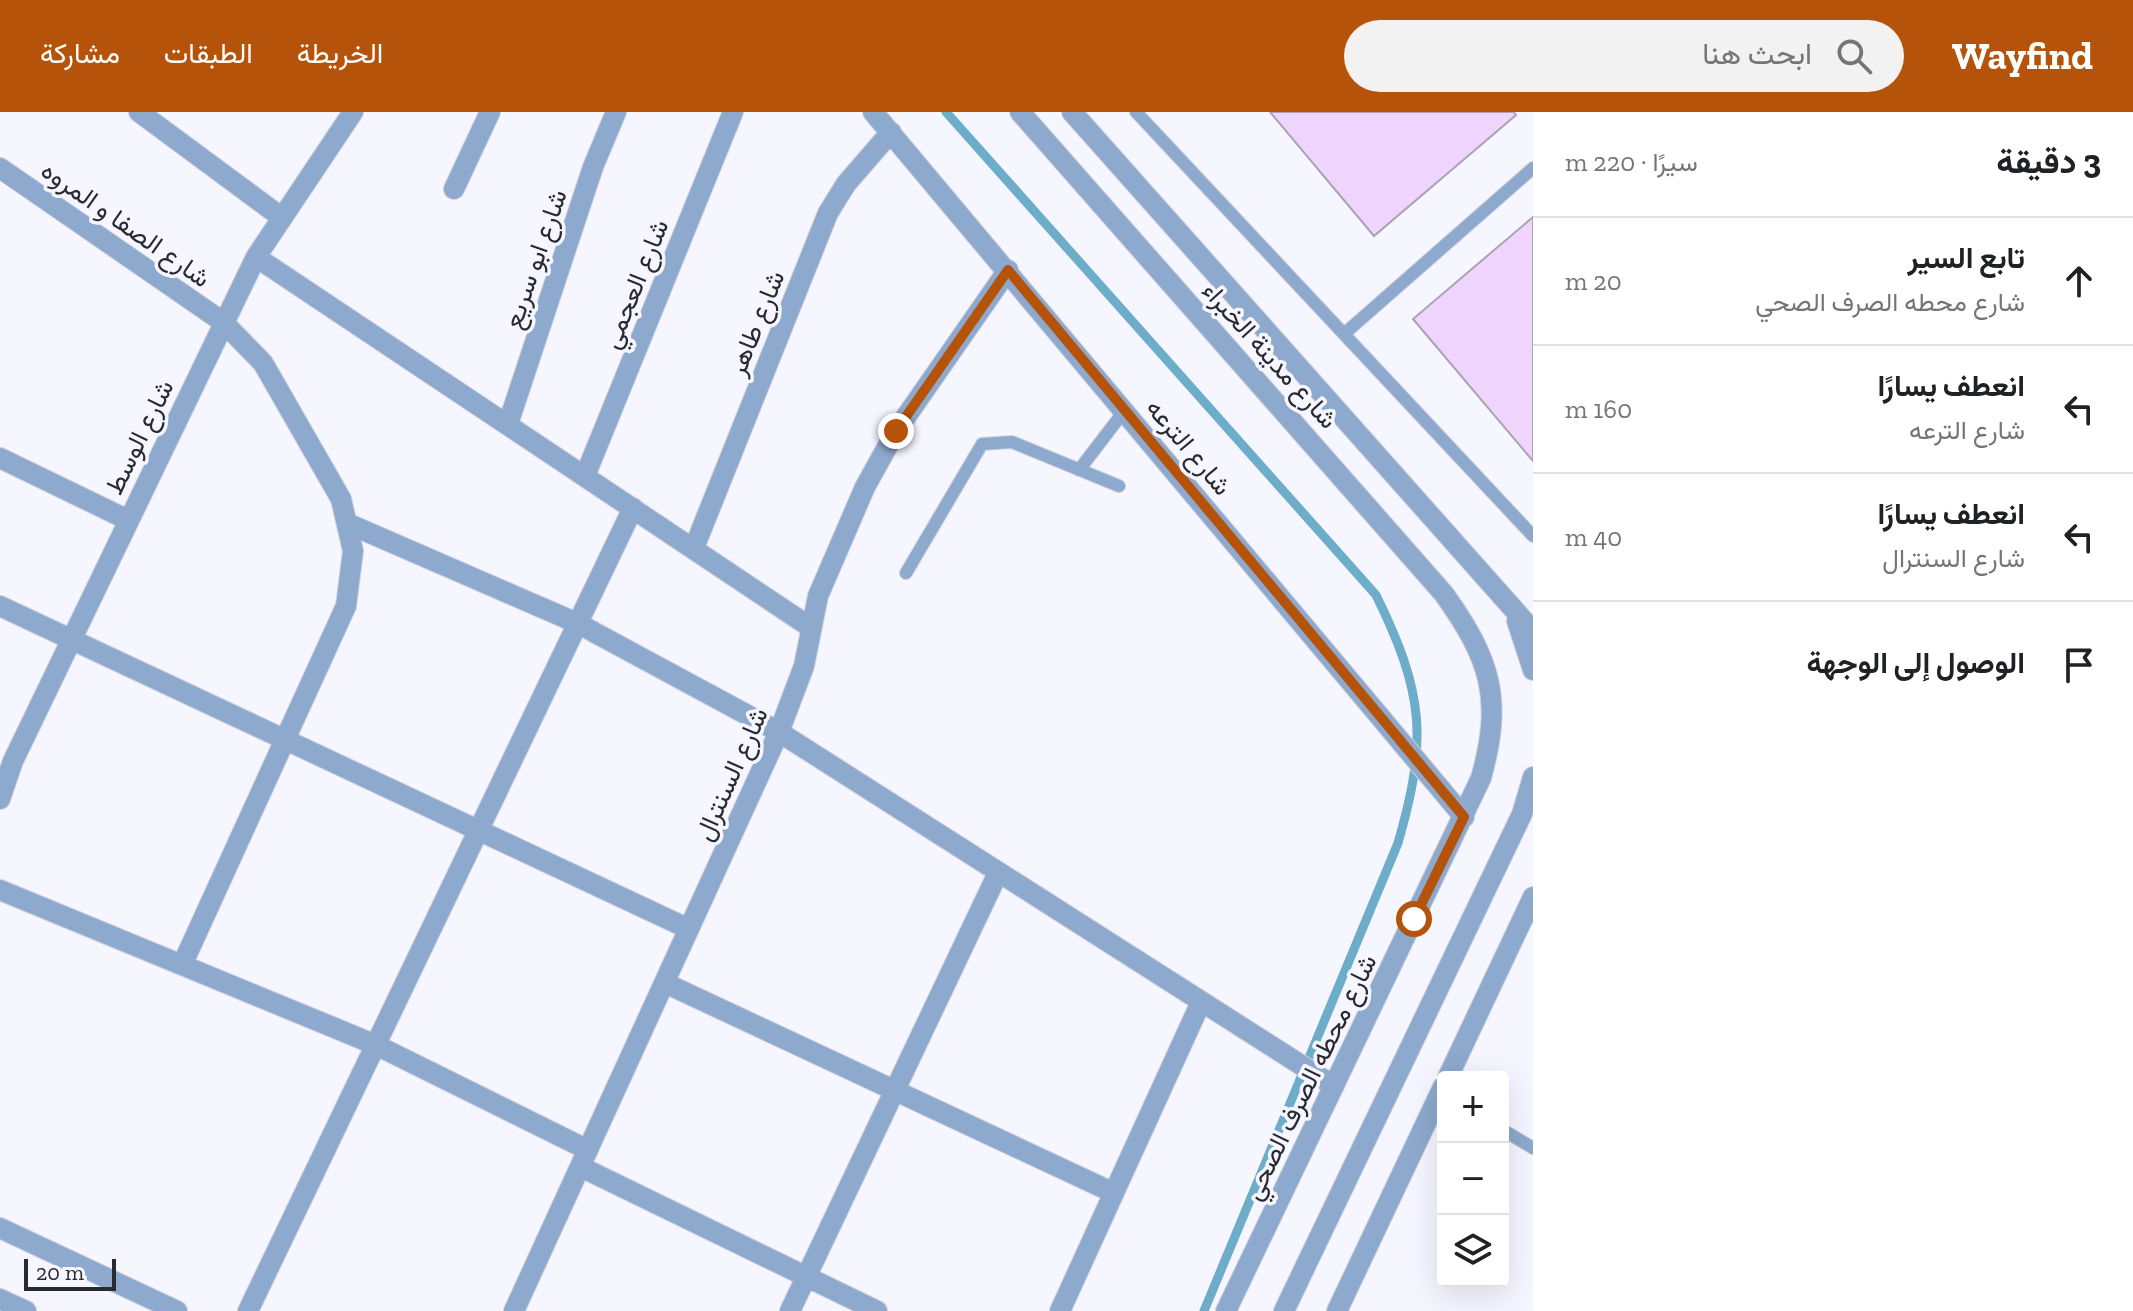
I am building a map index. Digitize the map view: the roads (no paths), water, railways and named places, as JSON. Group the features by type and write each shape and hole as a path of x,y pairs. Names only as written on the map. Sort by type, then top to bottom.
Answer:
{"street":[{"path":"139,112 281,217"},
{"name":"شارع الوسط","path":"0,799 7,758 71,640 256,257 353,112"},
{"path":"454,189 490,112"},
{"name":"شارع ابو سريع","path":"508,424 593,167 616,112"},
{"name":"شارع العجمي","path":"585,476 733,112"},
{"name":"شارع الترعه","path":"873,112 1464,817"},
{"name":"شارع مدينة الخبراء","path":"1020,112 1367,503 1444,594 1475,638"},
{"name":"شارع مدينة الخبراء","path":"1072,112 1533,631"},
{"name":"شارع طاهر","path":"694,548 828,213 846,184 891,132"},
{"name":"شارع الصفا و المروه","path":"0,168 223,322 251,349 273,379 341,499 349,524 353,551 346,606 183,963"},
{"path":"256,257 810,627"},
{"name":"شارع السنترال","path":"514,1311 779,732 804,666 818,596 865,487 905,418 1008,270"},
{"path":"0,458 128,520"},
{"path":"248,1311 633,508"},
{"path":"349,524 577,623 779,732 1334,1086"},
{"path":"1509,603 1527,645 1533,670"},
{"path":"0,606 689,929"},
{"name":"شارع محطه الصرف الصحي","path":"1226,1311 1481,778 1491,742 1491,688 1475,638"},
{"path":"1284,1311 1522,814 1533,777"},
{"path":"790,1311 998,873"},
{"path":"0,890 376,1045 585,1159 877,1311"},
{"path":"1451,1071 1533,897"},
{"path":"665,983 1114,1193"},
{"path":"1060,1311 1201,1002"},
{"path":"1337,1311 1437,1101"},
{"path":"0,1228 177,1311"},
{"path":"0,1299 26,1311"}],"lane":[{"path":"1136,112 1533,536"},
{"path":"1344,334 1533,168"},
{"path":"1079,470 1125,410"},
{"path":"906,573 982,444 1012,442 1119,486"},
{"path":"1509,1134 1533,1148"}],"waterway":[{"path":"946,112 1376,595 1404,660 1412,689 1417,745 1408,807 1398,843 1204,1311"}]}
